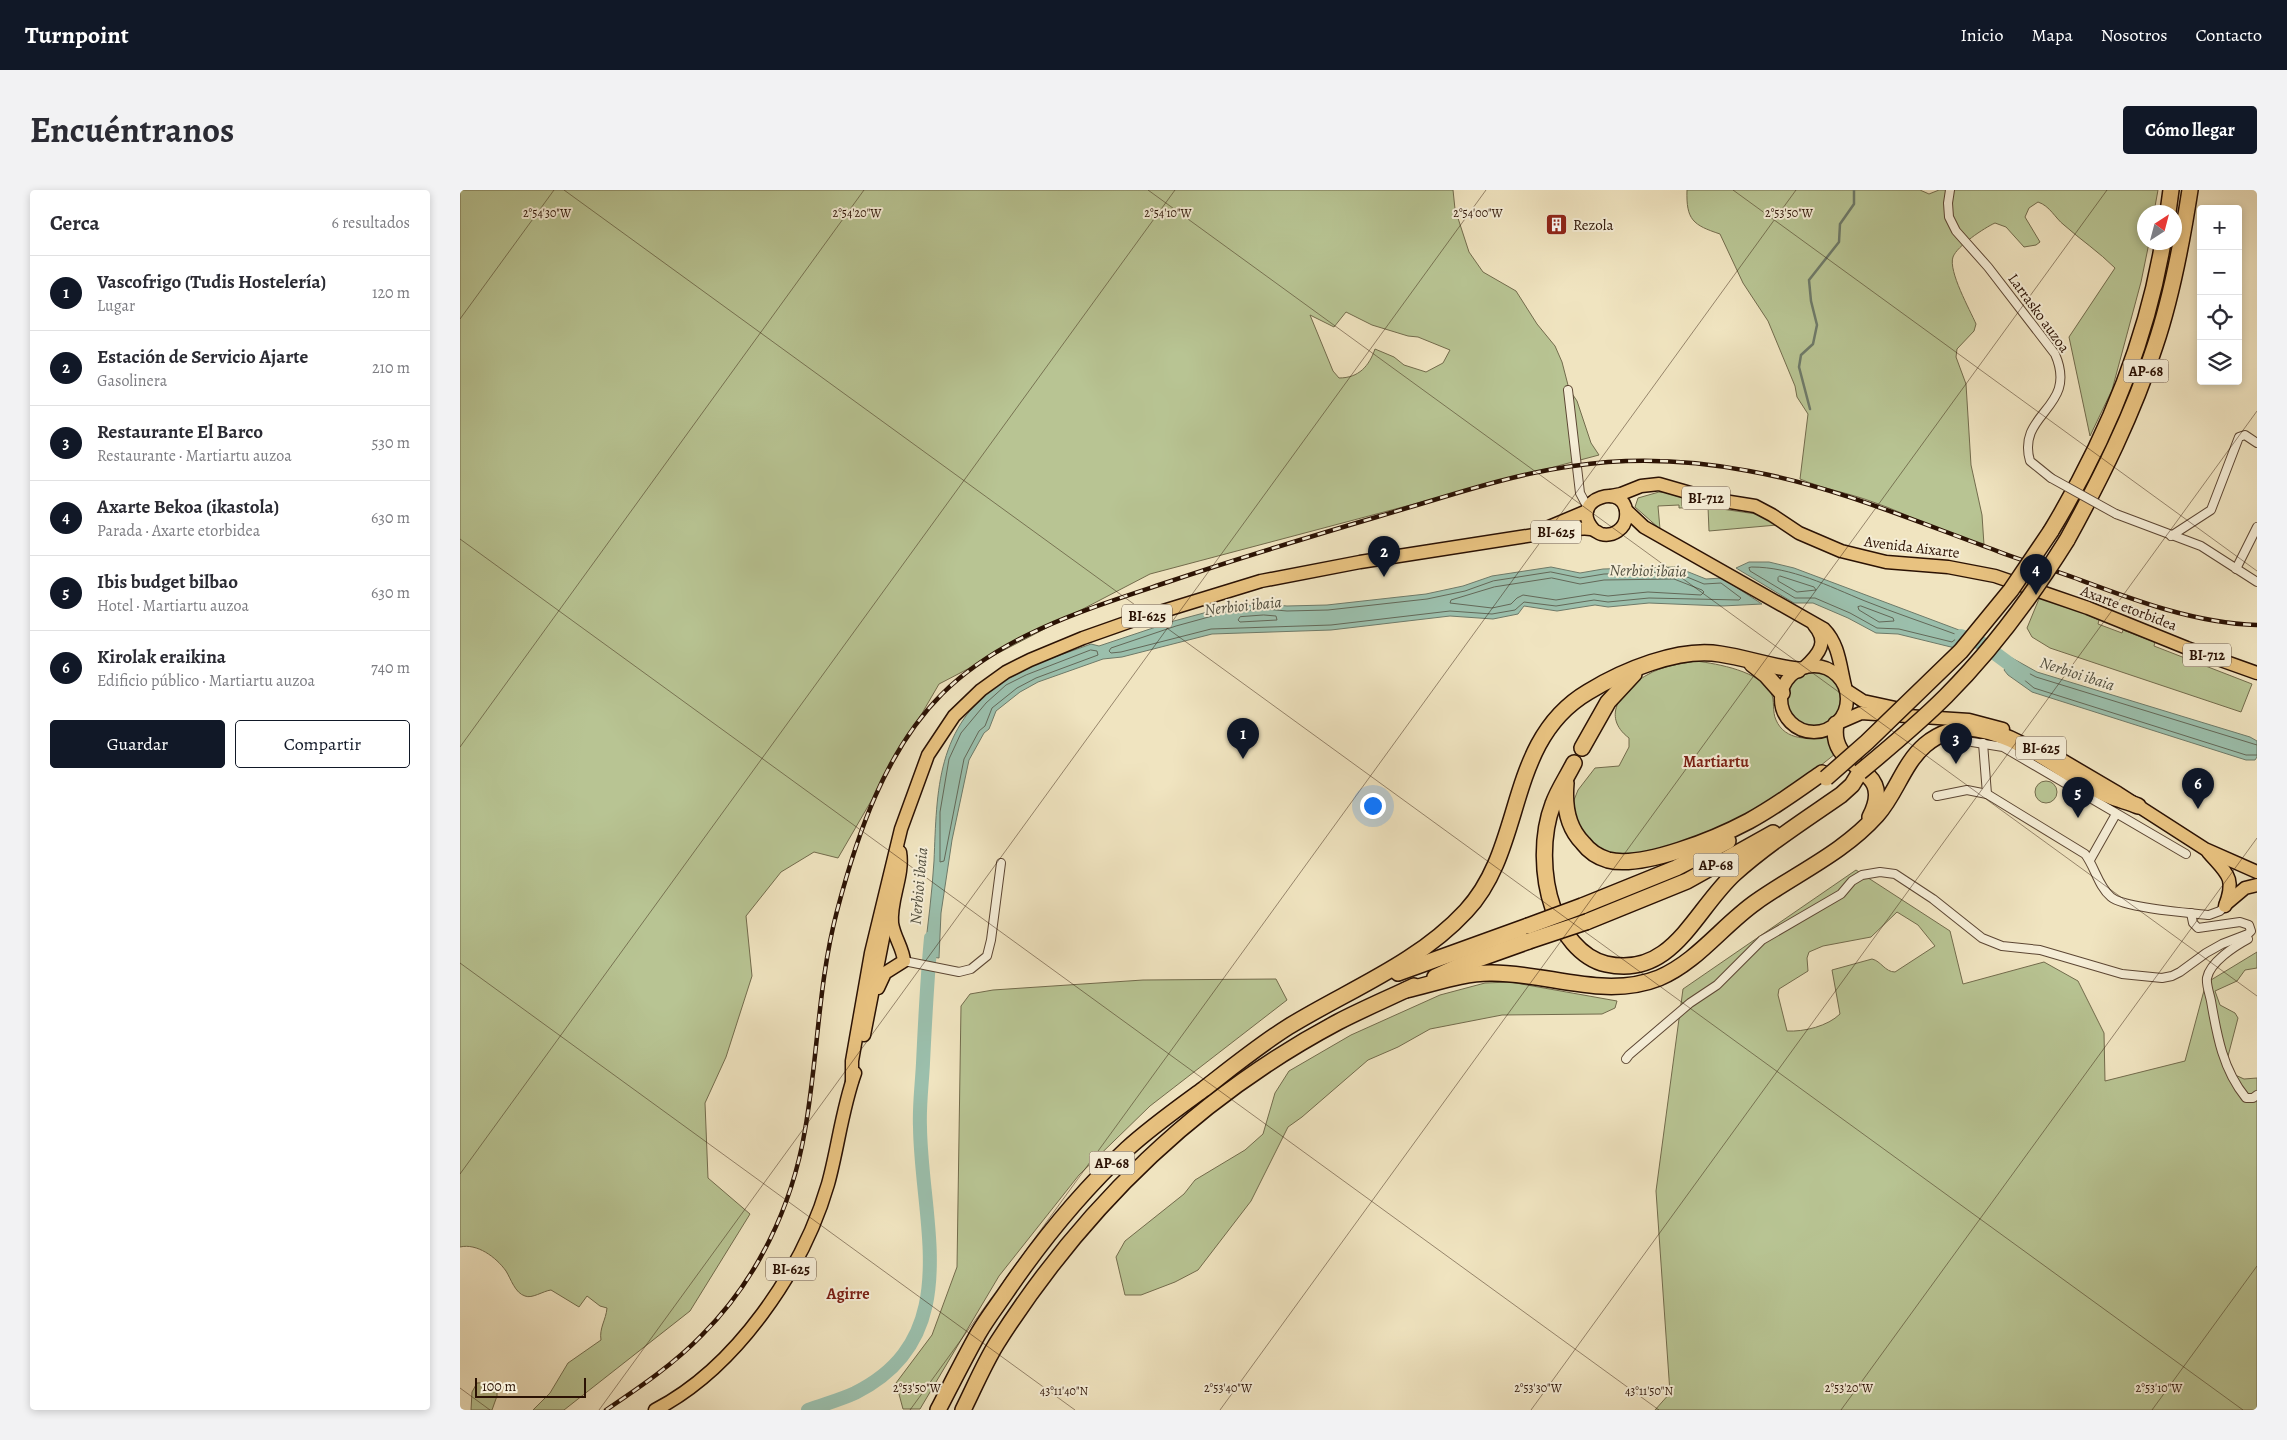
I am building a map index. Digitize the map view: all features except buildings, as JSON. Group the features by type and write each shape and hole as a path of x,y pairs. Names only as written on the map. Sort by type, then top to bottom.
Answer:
{"highway":[{"path":"2169,205 2171,190"},
{"name":"AP-68","path":"963,1410 996,1344 1050,1264 1143,1163 1204,1110 1260,1069 1339,1022 1406,990 1459,966 1586,922 1687,881 1756,844 1838,793 1860,772 1906,735 1946,696 1976,663 2027,599 2067,540 2112,456 2156,346 2174,275 2190,190"},
{"name":"AP-68","path":"938,1410 979,1332 1035,1250 1093,1182 1129,1147 1251,1052 1287,1028 1359,988 1451,952 1582,906 1676,868 1752,828 1824,775 1855,747 1867,742 1961,652 2011,590 2051,531 2097,446 2119,394 2144,319 2161,250"},
{"path":"1359,988 1434,942 1474,902 1491,875 1501,851 1532,757 1547,729 1560,712 1590,690 1667,657 1700,652 1717,653 1747,660 1802,668"},
{"path":"1747,660 1766,675 1782,693"},
{"path":"1582,748 1608,702 1625,682 1643,667"},
{"path":"1836,723 1834,739 1840,753 1866,773 1876,790 1875,805 1865,828"},
{"path":"1406,990 1488,973 1527,975 1604,986 1641,983 1658,978 1689,960 1756,902 1835,852 1865,828 1879,813 1909,763 1926,744 1946,733 1966,728 1992,732 2021,744 2109,796 2138,806"},
{"path":"1824,775 1778,804 1722,834 1646,859 1616,861 1599,856 1587,848 1567,818 1565,804 1566,781 1572,766 1552,805 1546,829 1546,871 1552,906 1558,920 1567,934 1586,955 1600,962 1621,967 1642,965 1668,950 1735,874 1838,793"}],"main road":[{"name":"Avenida Aixarte","path":"1632,489 1645,485 1667,485 1711,499 1755,506 1806,538 1841,552 1868,559 1955,568 1989,575"},
{"path":"1632,489 1611,496 1597,498 1588,510 1588,520 1594,530 1604,535 1642,530 1663,536"},
{"path":"1616,533 1625,523 1626,499 1632,489"},
{"path":"1611,496 1619,500 1644,527 1778,602 1824,629 1831,636 1836,646 1846,688 1846,707 1836,723"},
{"name":"BI-625","path":"1518,537 1554,525 1588,510"},
{"name":"BI-625","path":"655,1410 692,1387 746,1335 777,1294 822,1203 852,1081 852,1061 860,1007 886,883 928,755 954,716 968,700 991,682 1030,660 1134,620 1261,581 1318,569 1518,537 1572,529 1594,530"},
{"name":"Axarte etorbidea","path":"1989,575 2088,608 2187,648 2257,673"},
{"path":"1782,693 1787,680 1817,656 1822,645 1819,631 1806,619"},
{"name":"BI-625","path":"1802,668 1813,666 1829,669 1841,679 1846,688 1856,697 1870,703 1934,716"},
{"name":"BI-625","path":"1782,693 1783,709 1792,722 1798,727 1813,732 1821,731 1861,713 1934,716 1969,720 2014,734 2080,770 2205,848 2257,872"},
{"path":"852,1081 863,1043 905,821"},
{"path":"2205,848 2229,878 2230,891 2224,906"},
{"path":"863,1043 869,1033 881,978 900,963 901,948 892,924 902,863 900,852"},
{"path":"886,883 887,896 877,945 888,964 900,963"},
{"path":"2224,906 2245,888 2257,885"},
{"path":"860,1007 866,999 872,969 880,953 893,945 901,948"}],"street":[{"name":"Larrasko auzoa","path":"1950,190 1948,203 1949,218 1956,231 1988,267 2055,354 2060,366 2060,389 2055,399 2033,426 2027,440 2030,460 2051,478 2116,514 2171,536"},
{"path":"1568,390 1580,494 1588,510"},
{"path":"2171,536 2211,510 2238,437 2245,435 2257,443"},
{"path":"1579,485 1583,492 1597,498"},
{"path":"2236,569 2257,527"},
{"path":"2171,536 2201,546 2257,582"},
{"path":"1972,742 2003,747 2186,854"},
{"path":"1983,743 1988,794"},
{"path":"1937,796 1967,790 1988,794 2085,854 2090,860 2100,884 2116,900 2129,904 2210,915 2224,906"},
{"path":"2090,860 2116,814"},
{"path":"900,963 960,972 971,969 987,956 1001,863"},
{"path":"1626,1059 1628,1055 1690,1003 1728,975 1762,940 1841,894 1852,881 1862,875 1880,872 1895,874 1934,899 1982,938 2002,946 2040,950 2122,974 2162,978 2180,972 2206,953 2250,933"},
{"path":"2191,913 2193,923 2198,928 2243,922 2250,927 2251,937 2240,943 2212,967 2207,979 2218,1042 2235,1085 2246,1098 2253,1098 2257,1094"}],"shaded area":[{"path":"460,190 1453,190 1455,209 1469,252 1483,272 1516,291 1537,324 1555,346 1562,362 1569,389 1577,401 1591,443 1599,455 1150,574 939,684 838,858 814,852 781,872 746,916 752,976 726,1057 705,1103 708,1178 750,1214 690,1311 564,1410 533,1410 550,1393 568,1363 601,1340 607,1308 600,1306 587,1296 579,1307 551,1290 528,1297 525,1296 516,1289 506,1271 492,1256 473,1247 460,1247","holes":["1346,312 1372,325 1408,336 1418,337 1450,350 1443,363 1426,372 1404,365 1394,357 1375,349 1370,361 1362,370 1352,376 1339,378 1333,371 1310,315 1334,327"]},
{"path":"1687,190 1920,190 1929,194 1939,190 2158,190 2155,205 2137,205 2137,250 2148,250 2141,282 2112,390 2090,436 2069,337 2115,268 2061,222 2046,206 2038,202 2029,208 2025,217 2040,242 2036,245 2024,247 2006,227 1995,223 1965,243 1953,257 1952,263 1956,281 1976,324 1974,331 1957,349 1956,357 1966,384 1971,465 1982,515 1984,545 1956,536 1873,502 1800,479 1808,414 1797,397 1795,386 1768,321 1743,283 1720,234 1703,228 1693,220 1687,200"},
{"path":"1659,492 1667,492 1701,504 1701,507 1679,508 1679,505 1658,506 1660,529 1635,507 1638,498"},
{"path":"1708,507 1763,515 1777,525 1709,531"},
{"path":"2041,594 2099,620 2098,624 2122,633 2123,630 2155,642 2154,646 2252,684 2241,712 2050,648 2032,637 2027,628"},
{"path":"1696,661 1738,670 1758,679 1766,685 1771,693 1776,720 1785,732 1806,738 1829,736 1835,754 1785,794 1718,830 1645,853 1617,856 1597,851 1586,841 1574,815 1574,800 1578,790 1595,768 1619,766 1629,747 1629,738 1620,730 1616,721 1615,712 1618,704 1630,688 1647,675 1665,667"},
{"path":"1809,672 1819,672 1829,676 1837,684 1841,699 1837,714 1829,722 1819,726 1809,726 1799,722 1791,714 1787,704 1787,694 1791,684 1799,676"},
{"path":"2046,781 2054,784 2057,792 2054,800 2046,803 2038,800 2035,792 2038,784"},
{"path":"1856,870 1950,931 1963,984 2044,962 2078,981 2104,1033 2105,1081 2185,1061 2206,983 2257,952 2257,968 2245,970 2237,981 2215,991 2220,1005 2235,1013 2238,1018 2227,1060 2233,1074 2244,1079 2257,1078 2257,1410 1655,1410 1670,1393 1656,1191 1683,989","holes":["1897,912 1918,925 1935,946 1895,972 1888,970 1872,959 1832,970 1840,1014 1829,1022 1815,1027 1787,1031 1778,995 1779,989 1808,971 1807,958 1809,952 1823,946 1871,937"]},
{"path":"1276,979 1287,1000 1150,1106 1079,1175 999,1276 920,1409 903,1409 896,1383 932,1335 957,1267 961,1006 970,994 993,990 1143,980"},
{"path":"1510,982 1617,1001 1615,1008 1602,1014 1502,1015 1430,1029 1398,1047 1368,1060 1288,1127 1251,1201 1198,1270 1175,1282 1141,1295 1125,1295 1116,1257 1125,1241 1184,1194 1195,1180 1245,1150 1263,1134 1275,1093 1289,1071 1351,1035 1440,995 1485,983"},
{"path":"493,1382 497,1385 497,1396 492,1410 471,1410 472,1392 477,1383"}],"water":[{"path":"1749,562 1769,562 1794,568 1967,633 1955,648 1898,634 1876,633 1848,618 1813,603 1794,603 1736,568"},
{"path":"1551,567 1580,573 1603,569 1676,567 1706,579 1722,578 1762,604 1722,606 1649,603 1608,607 1595,605 1557,611 1524,606 1518,614 1493,619 1450,616 1331,630 1212,634 1122,657 1103,659 1038,682 1020,692 996,711 989,729 984,733 969,760 952,840 941,913 939,958 924,956 932,885 939,785 945,761 953,739 964,718 981,699 1003,681 1035,665 1091,644 1099,646 1174,621 1226,607 1265,604 1287,606 1327,605 1426,594 1463,586 1492,576"},
{"path":"2012,658 2037,672 2250,737 2257,741 2257,757 2255,760 2246,760 2032,692 2004,670"}],"waterway":[{"path":"1810,409 1799,367 1801,355 1813,344 1817,325 1811,301 1809,280 1839,242 1840,224 1854,204 1854,190"},
{"name":"Nerbioi ibaia","path":"1961,636 1981,643 2023,674"},
{"name":"Nerbioi ibaia","path":"808,1410 855,1393 890,1370 912,1342 925,1310 930,1275 920,1111 931,938"}],"railway":[{"path":"606,1410 680,1356 702,1335 722,1314 739,1291 769,1241 791,1187 805,1130 826,965 837,911 864,824 889,768 904,741 942,694 966,673 1019,639 1048,625 1108,602 1221,565 1475,488 1548,470 1617,461 1705,464 1780,477 1872,505 2142,602 2210,620 2257,625"}],"place":[{"name":"Rezola","path":"1557,225"},
{"name":"Estación de Servicio Ajarte","path":"1384,577"},
{"name":"Axarte Bekoa (ikastola)","path":"2036,595"},
{"name":"Vascofrigo (Tudis Hostelería)","path":"1243,759"},
{"name":"Restaurante El Barco","path":"1956,764"},
{"name":"Kirolak eraikina","path":"2198,809"},
{"name":"Ibis budget bilbao","path":"2078,818"}],"district":[{"name":"Martiartu","path":"1716,762"},
{"name":"Agirre","path":"848,1294"}]}
